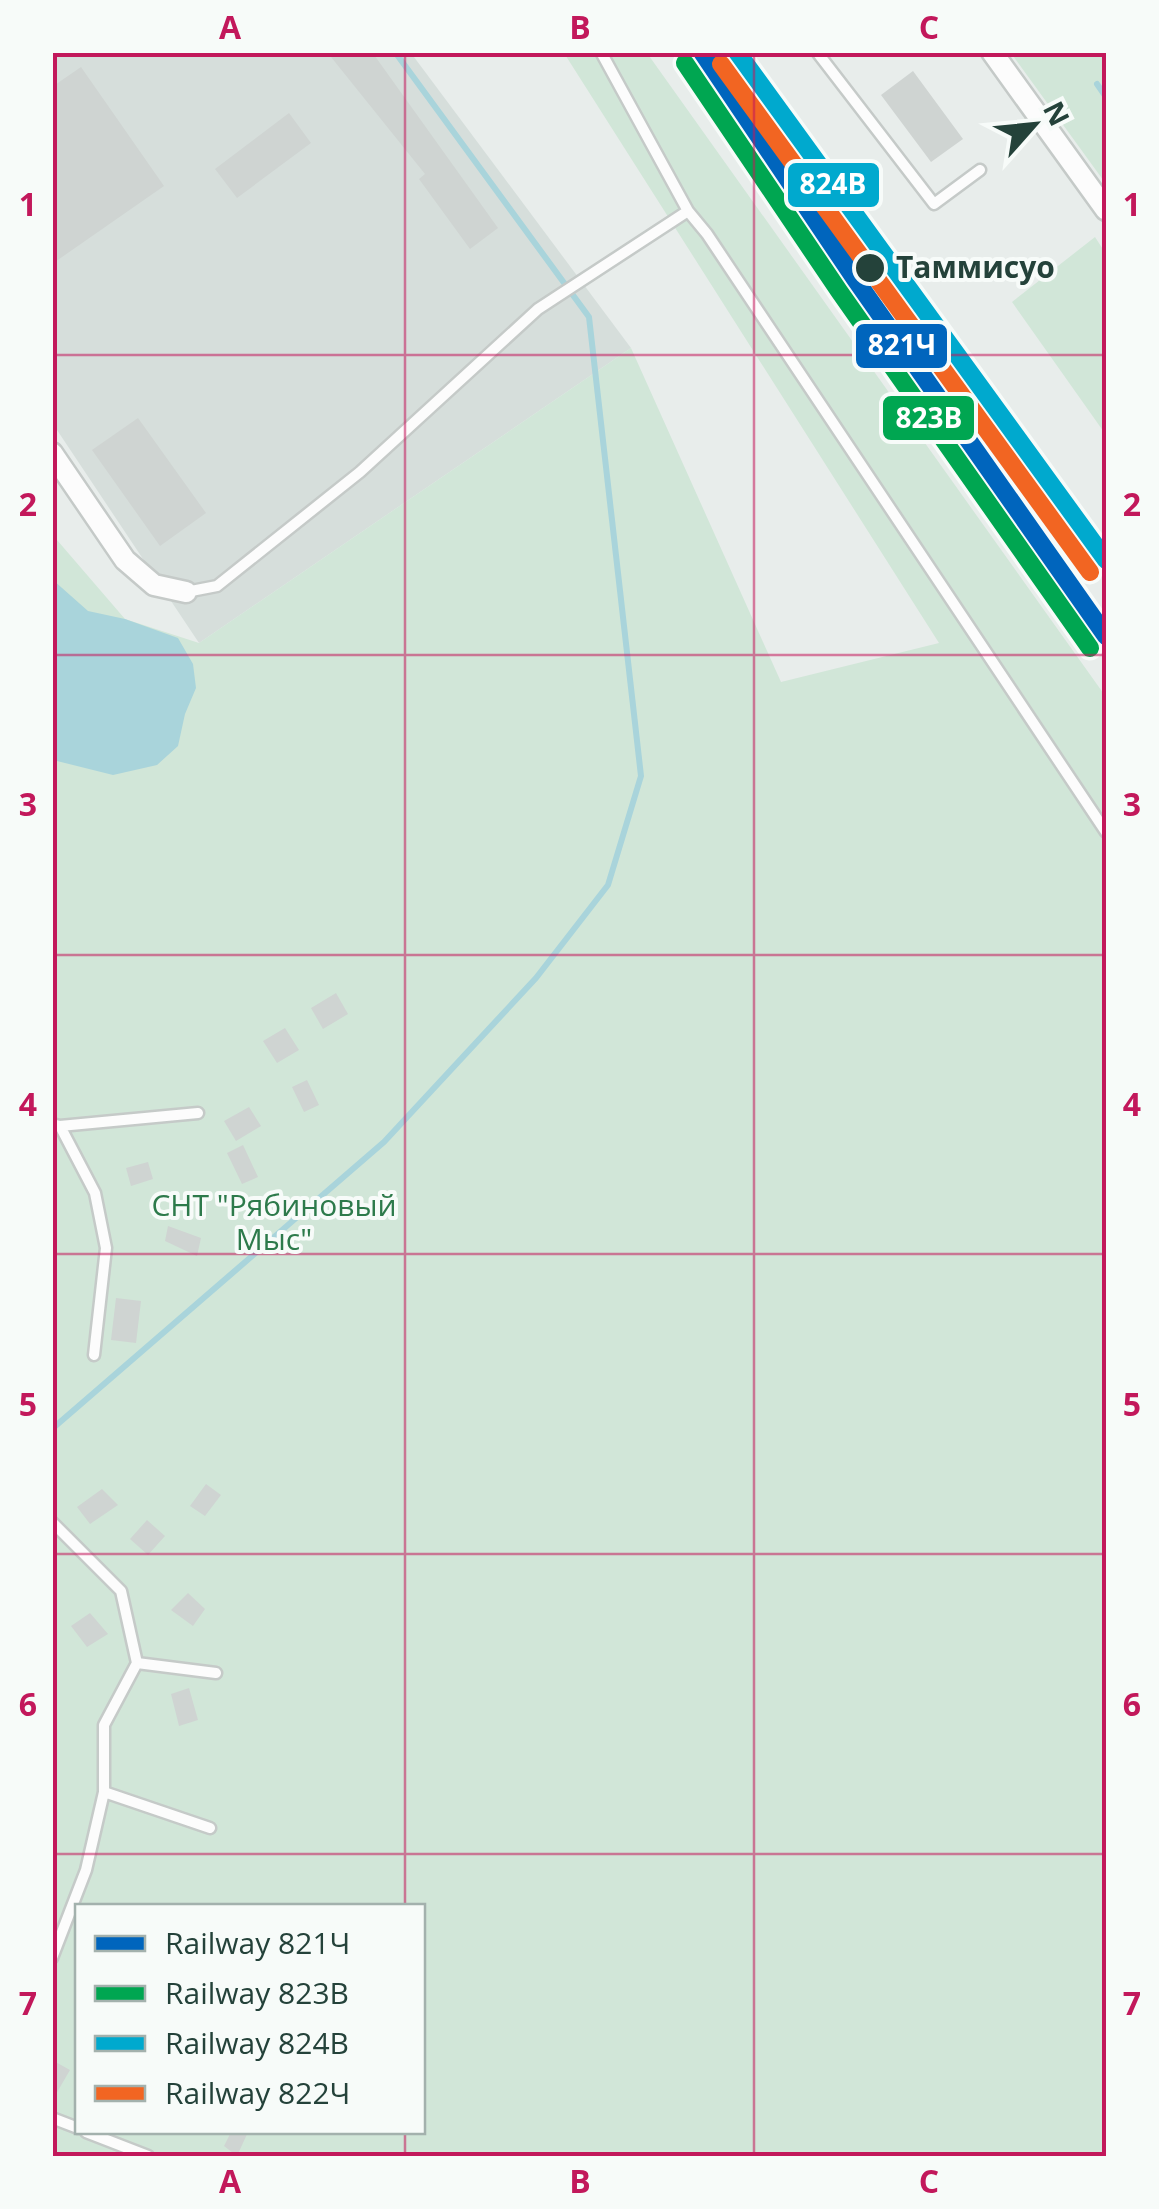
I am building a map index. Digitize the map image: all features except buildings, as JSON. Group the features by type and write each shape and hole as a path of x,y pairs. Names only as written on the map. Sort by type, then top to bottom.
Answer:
{"street":[{"path":"992,52 1106,210"},
{"path":"52,453 125,560 154,585 186,592"}],"lane":[{"path":"601,52 688,211 718,250 1106,832"},
{"path":"817,52 934,204 980,170"},
{"path":"186,592 216,586 360,472 538,309 688,211"},
{"path":"94,1355 106,1248 94,1193 56,1125 198,1113"},
{"path":"52,1522 121,1591 137,1663 104,1724 104,1792 86,1870 52,1958"},
{"path":"137,1663 216,1673"},
{"path":"104,1792 210,1828"},
{"path":"91,2134 148,2156"}],"shaded area":[{"path":"52,53 411,53 631,348 199,643 53,424"}],"green space":[{"name":"СНТ \"Рябиновый Мыс\"","path":"564,53 647,53 1106,697 1106,2156 53,2156 52,525 57,540 125,619 199,643 631,348 781,682 939,643"},
{"path":"1011,53 1106,53 1106,184"},
{"path":"1095,237 1106,254 1106,435 1012,302"}],"water":[{"path":"53,580 88,611 178,638 193,664 196,688 178,746 157,765 113,775 53,760"}],"waterway":[{"path":"52,1429 384,1142 536,978 608,885 641,776 589,317 395,52"},
{"path":"1097,84 1106,97"}],"rail line":[{"name":"821Ч","path":"702,52 855,279 1106,636"},
{"name":"824В","path":"737,52 1106,560"},
{"name":"823В","path":"685,63 839,291 1090,648"},
{"name":"822Ч","path":"721,64 1090,572"}],"place":[{"name":"Таммисуо","path":"870,268"}]}
